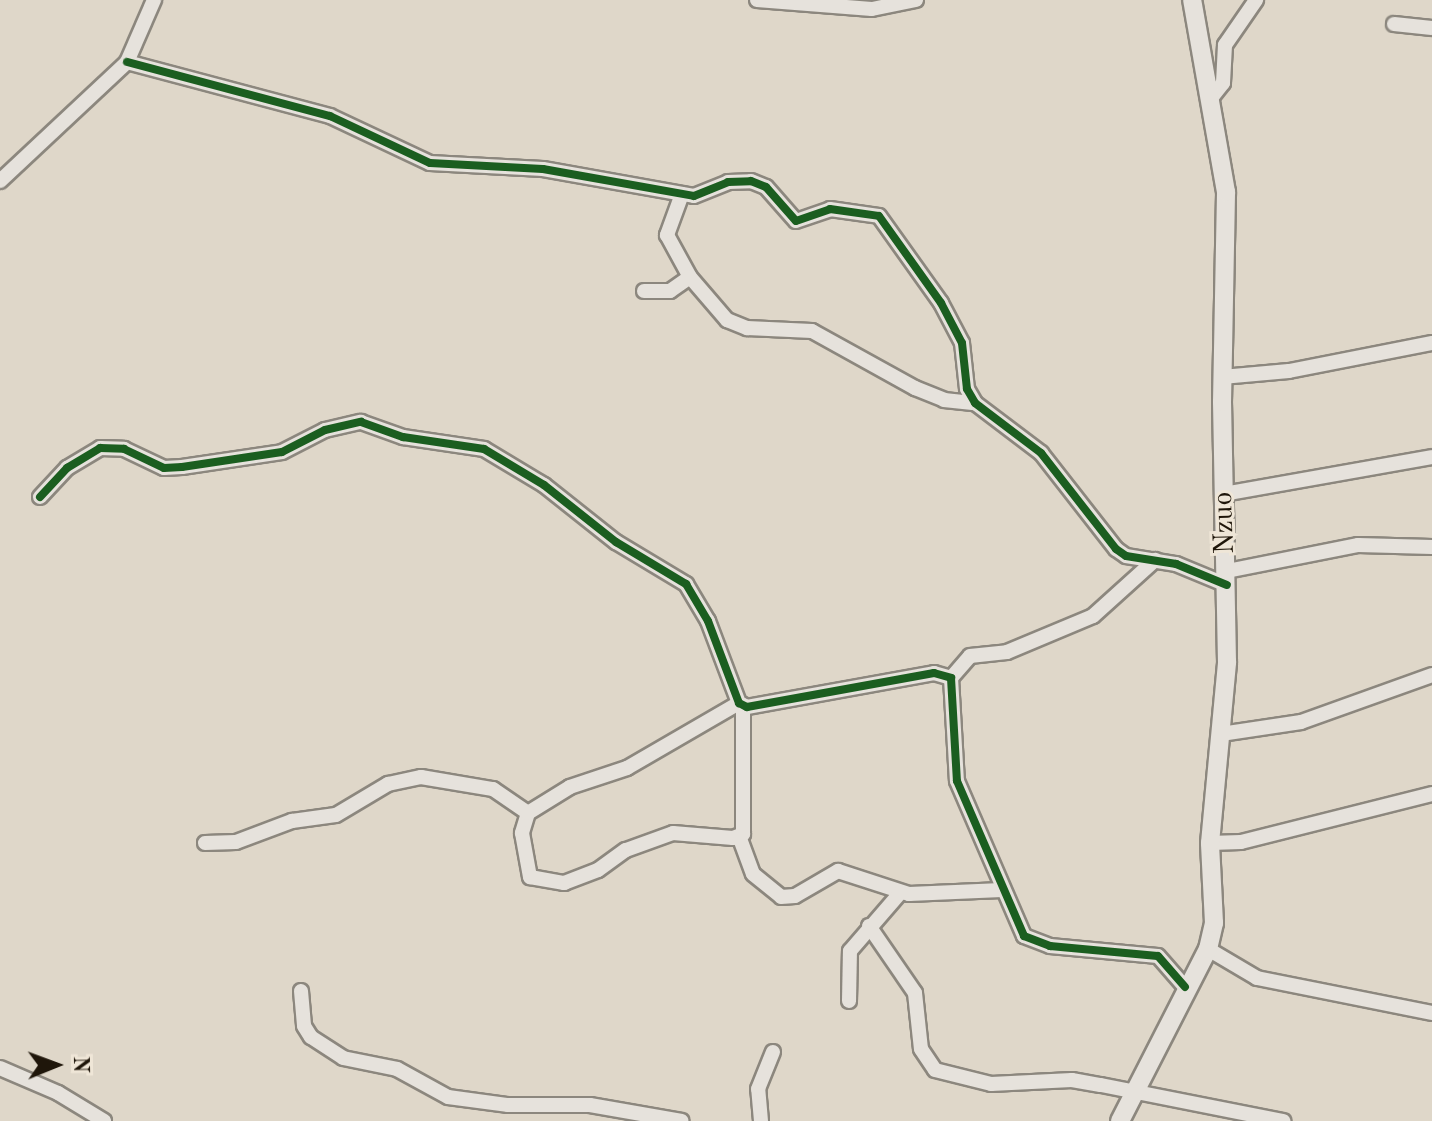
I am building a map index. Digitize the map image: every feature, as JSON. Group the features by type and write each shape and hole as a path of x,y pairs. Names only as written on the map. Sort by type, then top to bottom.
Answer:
{"street":[{"path":"0,181 127,62 154,0"},
{"path":"757,0 872,9 916,0"},
{"name":"Nzuo","path":"1120,1121 1185,987 1208,949 1214,923 1210,843 1221,734 1227,578 1222,377 1226,192 1212,97 1192,0"},
{"path":"1212,97 1223,83 1225,45 1256,0"},
{"path":"1394,24 1432,28"},
{"path":"127,62 330,116 430,163 543,169 701,196 728,182 751,181 766,187 796,221 830,209 879,216 948,316 962,343 967,389 975,403 1041,453 1116,549 1126,556 1227,578 1358,545 1432,547"},
{"path":"682,194 667,235 708,302 738,327 812,331 915,388 944,400 975,403"},
{"path":"644,291 670,291 690,277"},
{"path":"1222,377 1289,371 1432,343"},
{"path":"40,497 67,468 100,448 124,449 164,468 182,467 282,452 325,430 361,422 403,437 484,449 544,485 616,542 686,584 708,621 741,704 746,825 739,836"},
{"path":"1224,494 1432,457"},
{"path":"1155,560 1093,616 1007,652 970,656 951,678 957,781 1024,936 1035,942 1158,956 1185,987"},
{"path":"739,836 673,833 626,850 598,870 547,884 527,873 522,819 570,787 627,768 741,704 934,673 951,678"},
{"path":"1221,734 1301,722 1432,675"},
{"path":"205,843 236,842 292,821 336,815 388,784 421,777 493,789 528,813"},
{"path":"1210,843 1241,842 1432,794"},
{"path":"739,836 753,874 781,897 795,896 838,871 900,893 1002,890"},
{"path":"849,1001 850,951 900,893"},
{"path":"869,926 915,993 921,1049 935,1070 991,1084 1072,1080 1283,1121"},
{"path":"1208,949 1257,978 1432,1013"},
{"path":"301,991 304,1026 311,1037 343,1058 397,1069 448,1097 508,1105 590,1105 682,1121"},
{"path":"761,1121 758,1089 762,1069 773,1052"},
{"path":"0,1068 58,1093 104,1121"}],"cycle path":[{"path":"127,62 330,116 430,163 543,169 694,196 728,182 751,181 766,187 796,221 830,209 879,216 941,303 962,343 967,389 975,403 1041,453 1116,549 1126,556 1176,564 1227,585"},
{"path":"40,497 67,468 100,448 124,449 164,468 182,467 282,452 325,430 361,422 403,437 484,449 544,485 616,542 686,584 708,621 739,703 747,707 934,673 951,678 957,781 1024,936 1050,946 1158,956 1185,987"}]}
